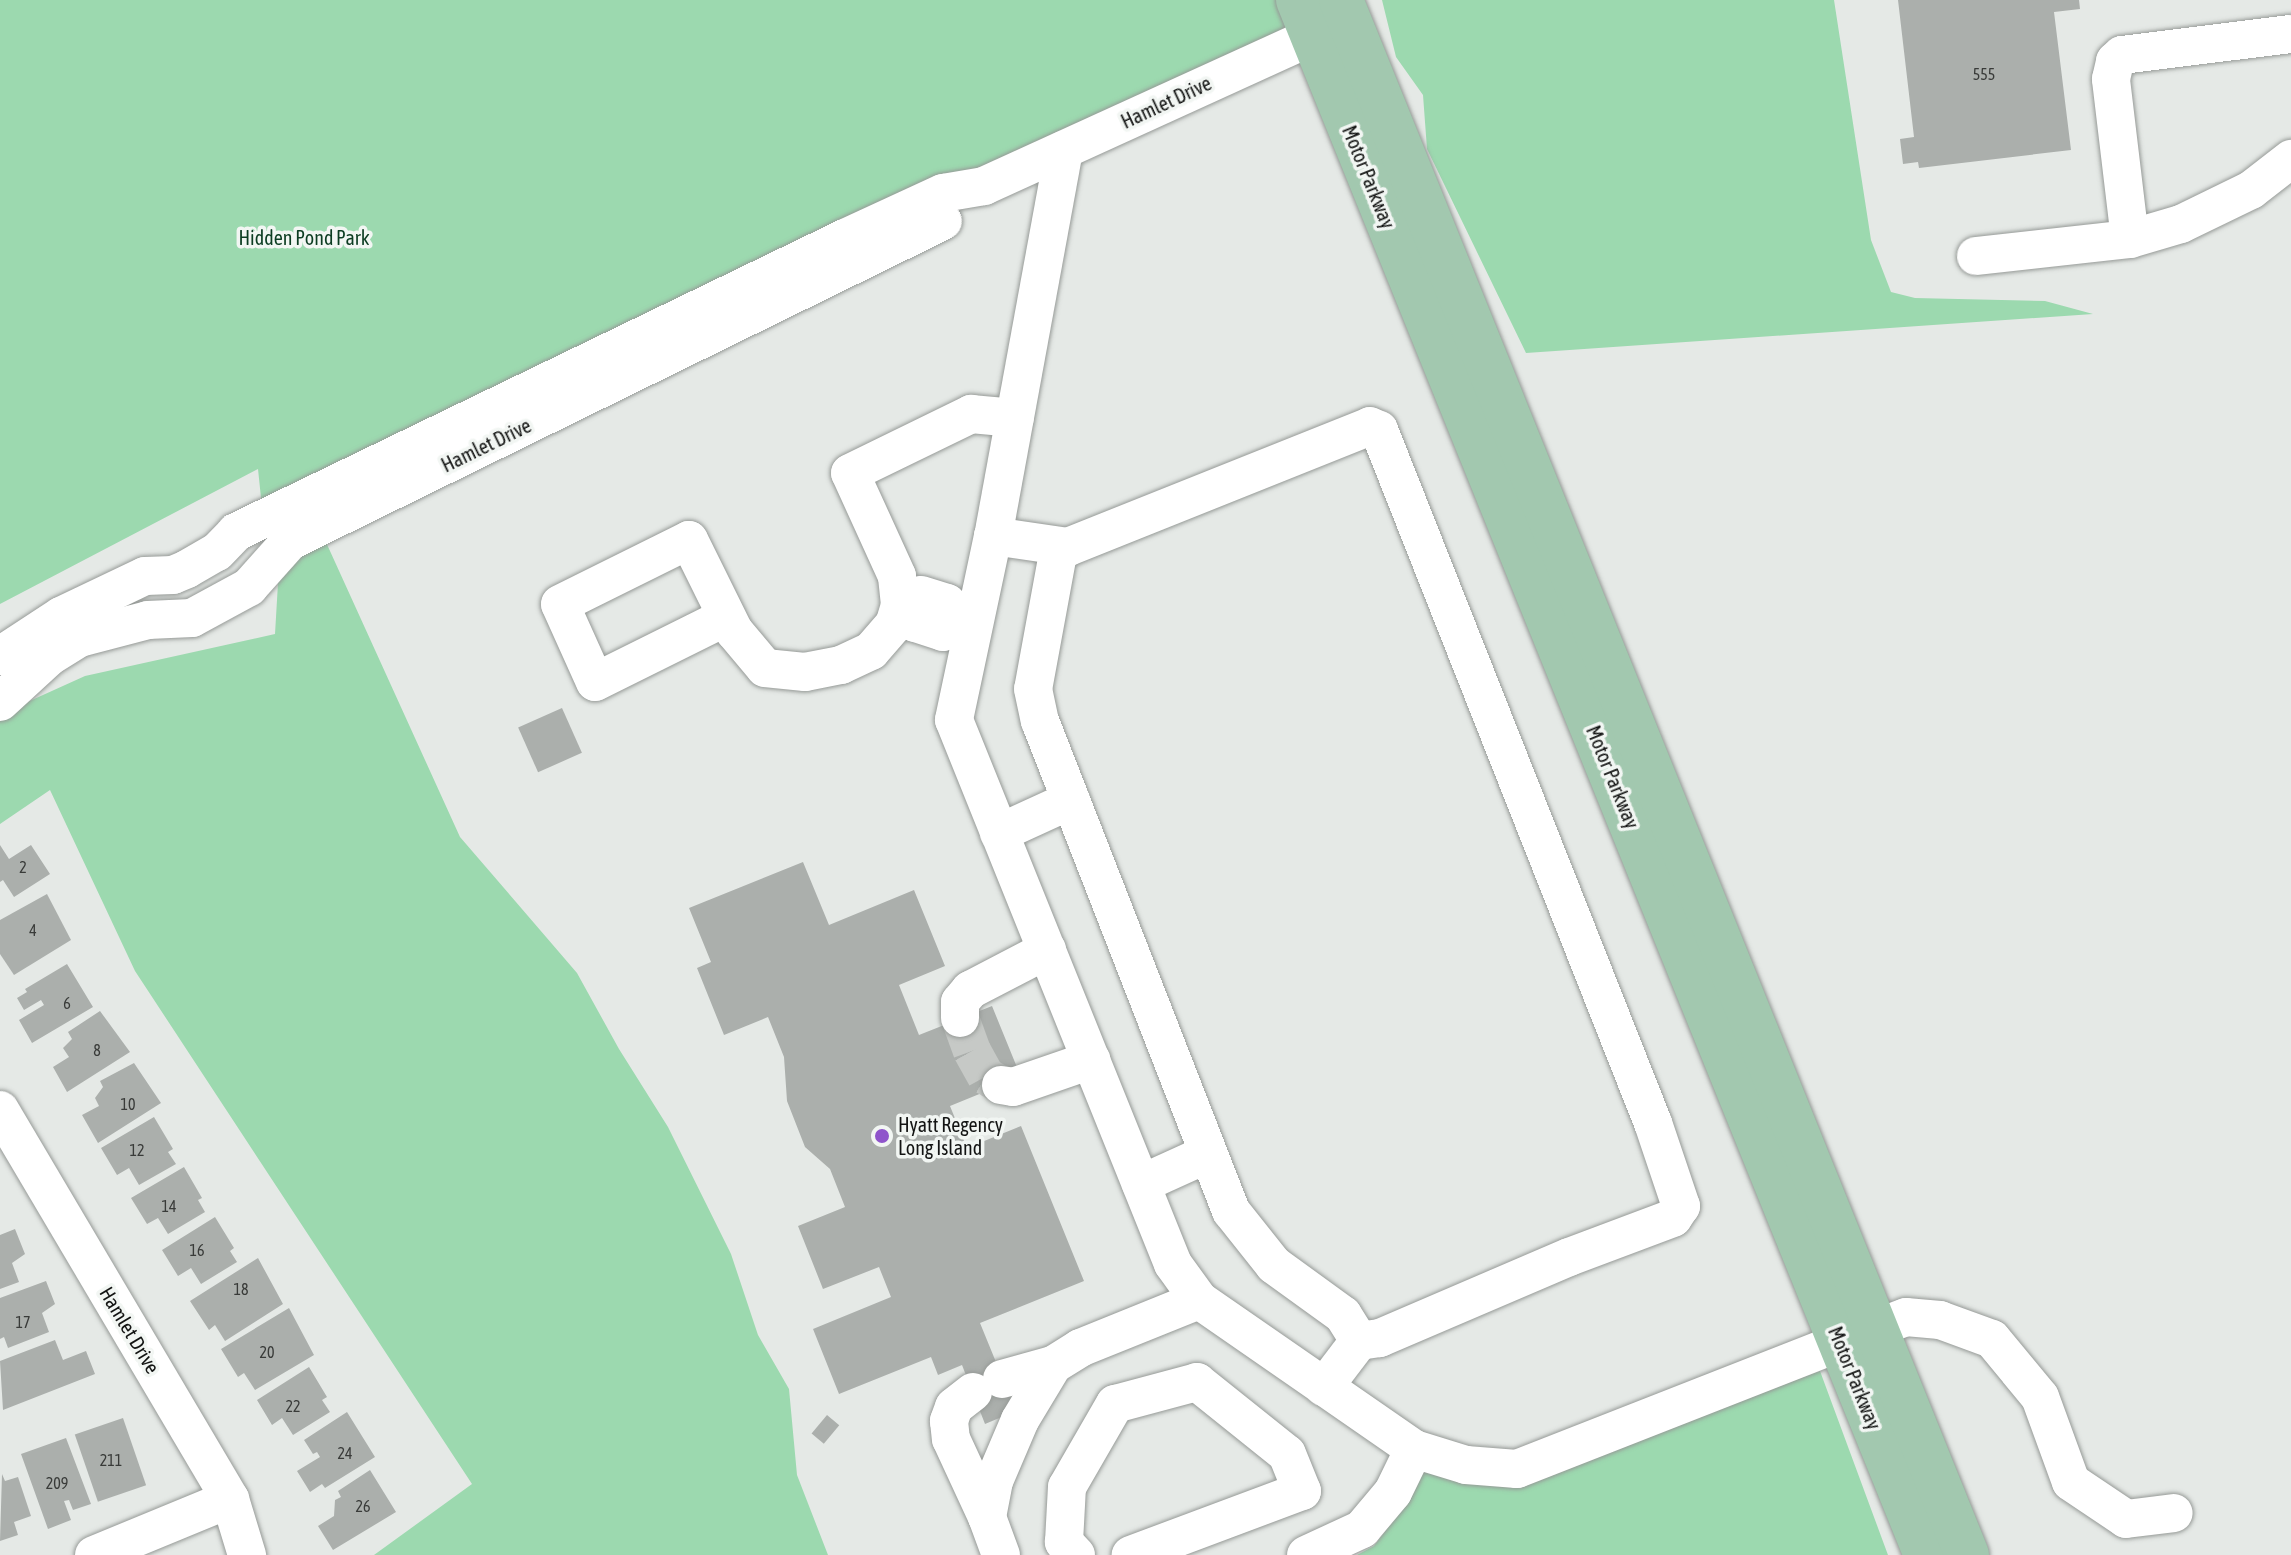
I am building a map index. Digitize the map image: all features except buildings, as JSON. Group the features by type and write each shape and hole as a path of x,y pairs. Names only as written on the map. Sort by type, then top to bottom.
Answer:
{"main road":[{"name":"Motor Parkway","path":"1325,14 1858,1334 1967,1555"},
{"name":"Motor Parkway","path":"1858,1334 1926,1555"}],"street":[{"name":"Hamlet Drive","path":"0,656 61,616 145,576 173,575 187,569 217,552 236,532 845,238 943,193 984,186 1064,150 1325,14"},
{"path":"2130,239 2111,79 2115,61 2122,55 2291,34"},
{"path":"1064,150 993,536 965,624 954,720 1173,1264 1199,1300 1414,1449 1466,1465 1517,1469 1906,1317 1940,1320 1992,1339 2040,1397 2071,1482 2126,1519 2174,1513"},
{"path":"1976,256 2130,239 2181,224 2251,190 2291,159"},
{"name":"Hamlet Drive","path":"0,702 49,657 79,638 157,620 192,618 249,587 290,541 951,217 984,186"},
{"path":"965,624 943,632 915,623 905,606 897,576 850,473 971,414 1015,418"},
{"path":"993,536 1059,548 1370,426 1379,430 1653,1123 1681,1206 1673,1218 1569,1257 1380,1338 1359,1341 1324,1387"},
{"path":"236,532 258,575"},
{"path":"1059,548 1033,689 1037,712 1231,1211 1274,1265 1343,1315 1359,1341"},
{"path":"145,576 157,620"},
{"path":"726,617 749,653 765,668 805,672 841,665 871,651 894,625 905,606"},
{"path":"999,833 1071,800"},
{"path":"960,1018 960,1002 970,990 1047,950"},
{"path":"1001,1085 1013,1087 1091,1060"},
{"name":"Hamlet Drive","path":"0,1110 230,1499 247,1555"},
{"path":"1141,1184 1207,1154"},
{"path":"1001,1555 951,1439 949,1421 954,1407 988,1385 1053,1365 1080,1348 1199,1300"},
{"path":"987,1517 994,1481 1015,1432 1053,1365"},
{"path":"1076,1555 1064,1542 1067,1487 1115,1404 1197,1382 1287,1454 1302,1491 1173,1548 1131,1555"},
{"path":"1306,1555 1362,1529 1393,1492 1414,1449"},
{"path":"94,1555 230,1499"}],"green space":[{"name":"Hidden Pond Park","path":"0,0 1298,0 1312,35 263,517 258,469 0,604"},
{"path":"1382,0 1834,0 1871,240 1891,292 1915,298 2045,301 2093,314 1526,353 1427,149 1423,95 1396,57"},
{"path":"299,527 325,540 460,837 577,973 619,1049 668,1127 731,1254 758,1335 789,1389 797,1475 828,1555 374,1555 472,1484 135,971 50,790 0,824 0,683 12,709 85,676 275,634 278,583"},
{"path":"1820,1371 1888,1555 1357,1555 1374,1546 1402,1509 1423,1469 1510,1486"}],"tunnel":[{"path":"960,1018 972,1051 986,1076 1001,1085"}],"place":[{"name":"Hyatt Regency Long Island","path":"882,1136"}]}
